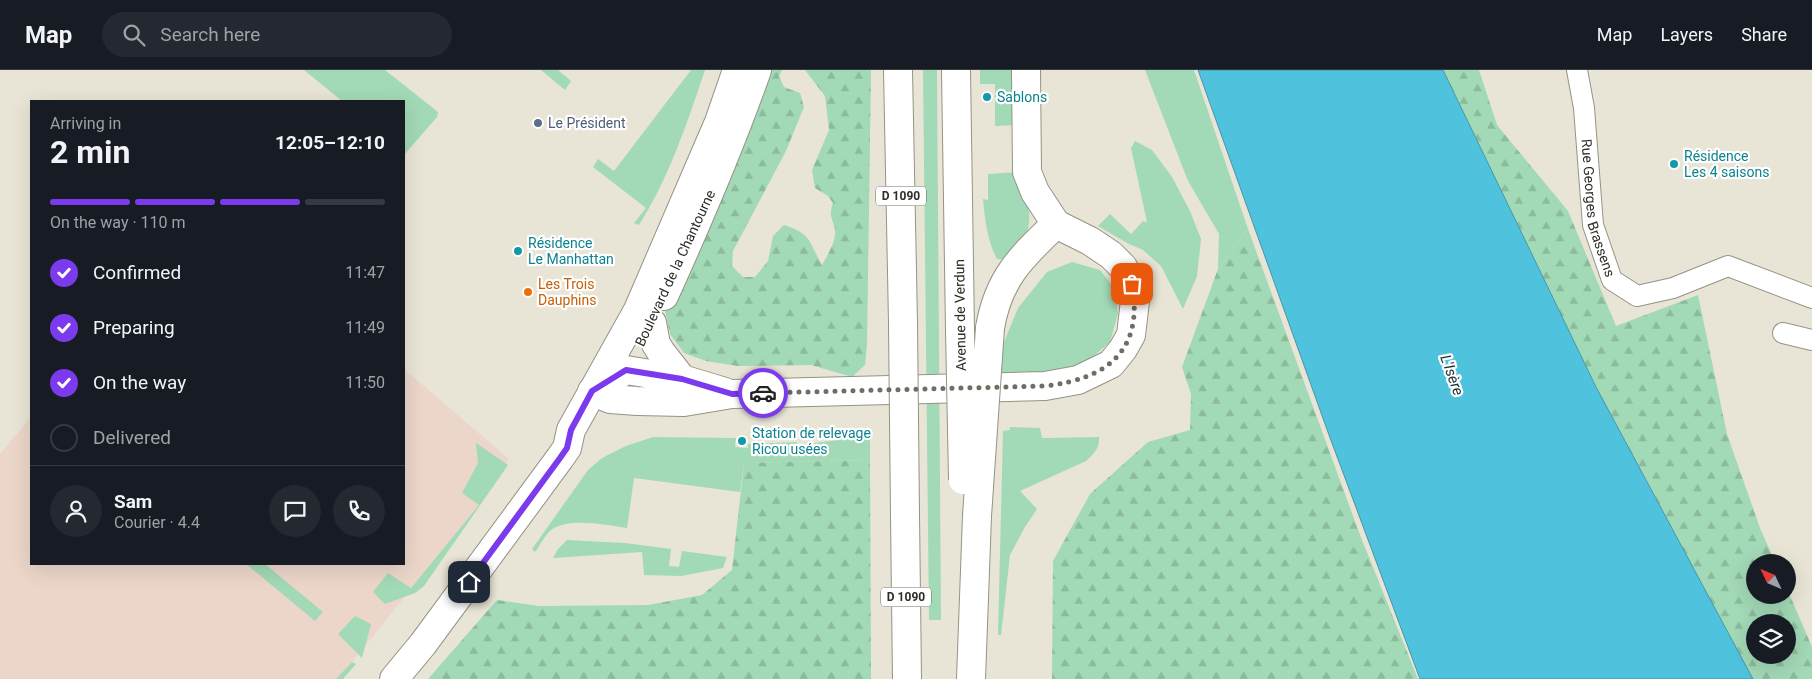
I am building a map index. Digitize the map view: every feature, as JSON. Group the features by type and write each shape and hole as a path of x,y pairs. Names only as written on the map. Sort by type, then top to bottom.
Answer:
{"street":[{"name":"Boulevard de la Chantourne","path":"394,679 519,515 567,448 571,430 601,395 718,122 737,70"},
{"name":"Boulevard de la Chantourne","path":"626,370 652,323 710,194 758,70"},
{"name":"D 1090","path":"898,70 907,679"},
{"name":"Avenue de Verdun","path":"956,70 960,330 970,516 966,679"},
{"path":"601,395 684,402 732,394 1045,386 1078,380 1111,364 1131,335 1135,301 1132,284 1124,267 1111,255 1090,241 1056,224 1034,192 1027,172 1026,70"},
{"name":"Rue Georges Brassens","path":"1577,70 1584,108 1593,225 1612,280 1637,296 1673,288 1728,266 1812,298"},
{"path":"971,679 970,516 993,307 1007,278 1031,248 1056,224"},
{"path":"652,323 656,344 660,352 682,379"},
{"path":"1783,333 1812,340"},
{"path":"601,395 626,370 682,379 732,394"}],"shaded area":[{"path":"405,370 509,459 479,505 352,662 336,679 0,679 0,454 30,418 30,565 405,565"}],"green space":[{"path":"304,70 385,70 438,112 437,117 405,154 405,100 341,100"},
{"path":"541,70 558,70 571,81 565,90"},
{"path":"691,70 705,70 668,169 639,225 634,223 646,208 593,167 598,159 614,171"},
{"path":"762,70 782,70 779,76 784,87 800,93 804,107 786,151 733,251 732,266 743,277 755,277 768,261 773,236 784,225 800,232 809,240 822,265 831,249 835,235 831,215 833,203 828,196 815,188 812,170 829,130 825,96 805,70 871,70 867,344 865,365 852,377 811,365 738,366 706,361 684,353 670,334 665,311"},
{"path":"923,70 937,70 941,620 929,620"},
{"path":"980,70 1015,70 1016,125 995,126 995,84 980,84"},
{"path":"1145,70 1194,70 1248,229 1218,269 1219,234 1188,181"},
{"path":"1443,70 1479,70 1497,125 1568,211 1616,326 1698,295 1727,434 1760,528 1771,554 1746,554 1746,604 1794,604 1812,647 1812,679 1753,679 1596,387"},
{"path":"1135,141 1152,150 1172,177 1190,211 1201,239 1197,276 1183,309 1161,266 1143,250 1098,226 1110,214 1131,234 1143,221 1147,222 1131,148"},
{"path":"1018,172 1028,206 1029,222 1024,239 1020,245 1007,260 997,259 989,237 983,199 988,200 988,174"},
{"path":"1248,229 1360,535 1418,679 1052,679 1053,561 1090,494 1148,442 1190,430 1191,394 1182,367 1218,269"},
{"path":"1072,262 1100,270 1115,289 1118,314 1110,342 1087,362 1049,376 1000,378 1002,347 1018,308 1047,272"},
{"path":"1010,427 1040,428 1042,438 1099,437 1099,444 1092,456 1086,461 1020,491 1037,509 1010,555 1001,635 998,635 1003,431 1010,430"},
{"path":"870,436 870,460 744,463 740,492 634,478 627,528 586,523 565,524 549,532 535,552 532,549 588,470 602,458 626,446 653,437 736,438 735,447 748,448 748,444 797,442 798,455 815,454 814,443"},
{"path":"476,443 508,465 424,586 415,593 385,604 373,592 388,573 411,588 479,505 462,493 478,463"},
{"path":"870,460 871,679 428,679 497,600 539,606 648,605 702,595 732,570 744,463"},
{"path":"567,540 625,543 671,549 669,566 679,567 682,551 727,557 723,568 681,576 644,575 642,552 553,558 558,549"},
{"path":"247,565 266,565 323,612 315,621"},
{"path":"355,616 371,624 362,658 338,634"},
{"path":"352,662 356,664 343,679 336,679"}],"water":[{"name":"L'Isère","path":"1198,70 1443,70 1596,387 1753,679 1420,679 1329,435"}],"way so far":[{"path":"763,393 1045,386 1078,380 1111,364 1131,335 1135,301 1132,284"}],"place":[{"name":"Sablons","path":"987,97"},
{"name":"Le Président","path":"538,123"},
{"name":"Résidence Les 4 saisons","path":"1674,164"},
{"name":"Résidence Le Manhattan","path":"518,251"},
{"name":"Les Trois Dauphins","path":"528,292"},
{"name":"Station de relevage Ricou usées","path":"742,441"}],"route":[{"path":"469,582 567,448 571,430 592,391 626,370 682,379 732,394 763,393"}]}
